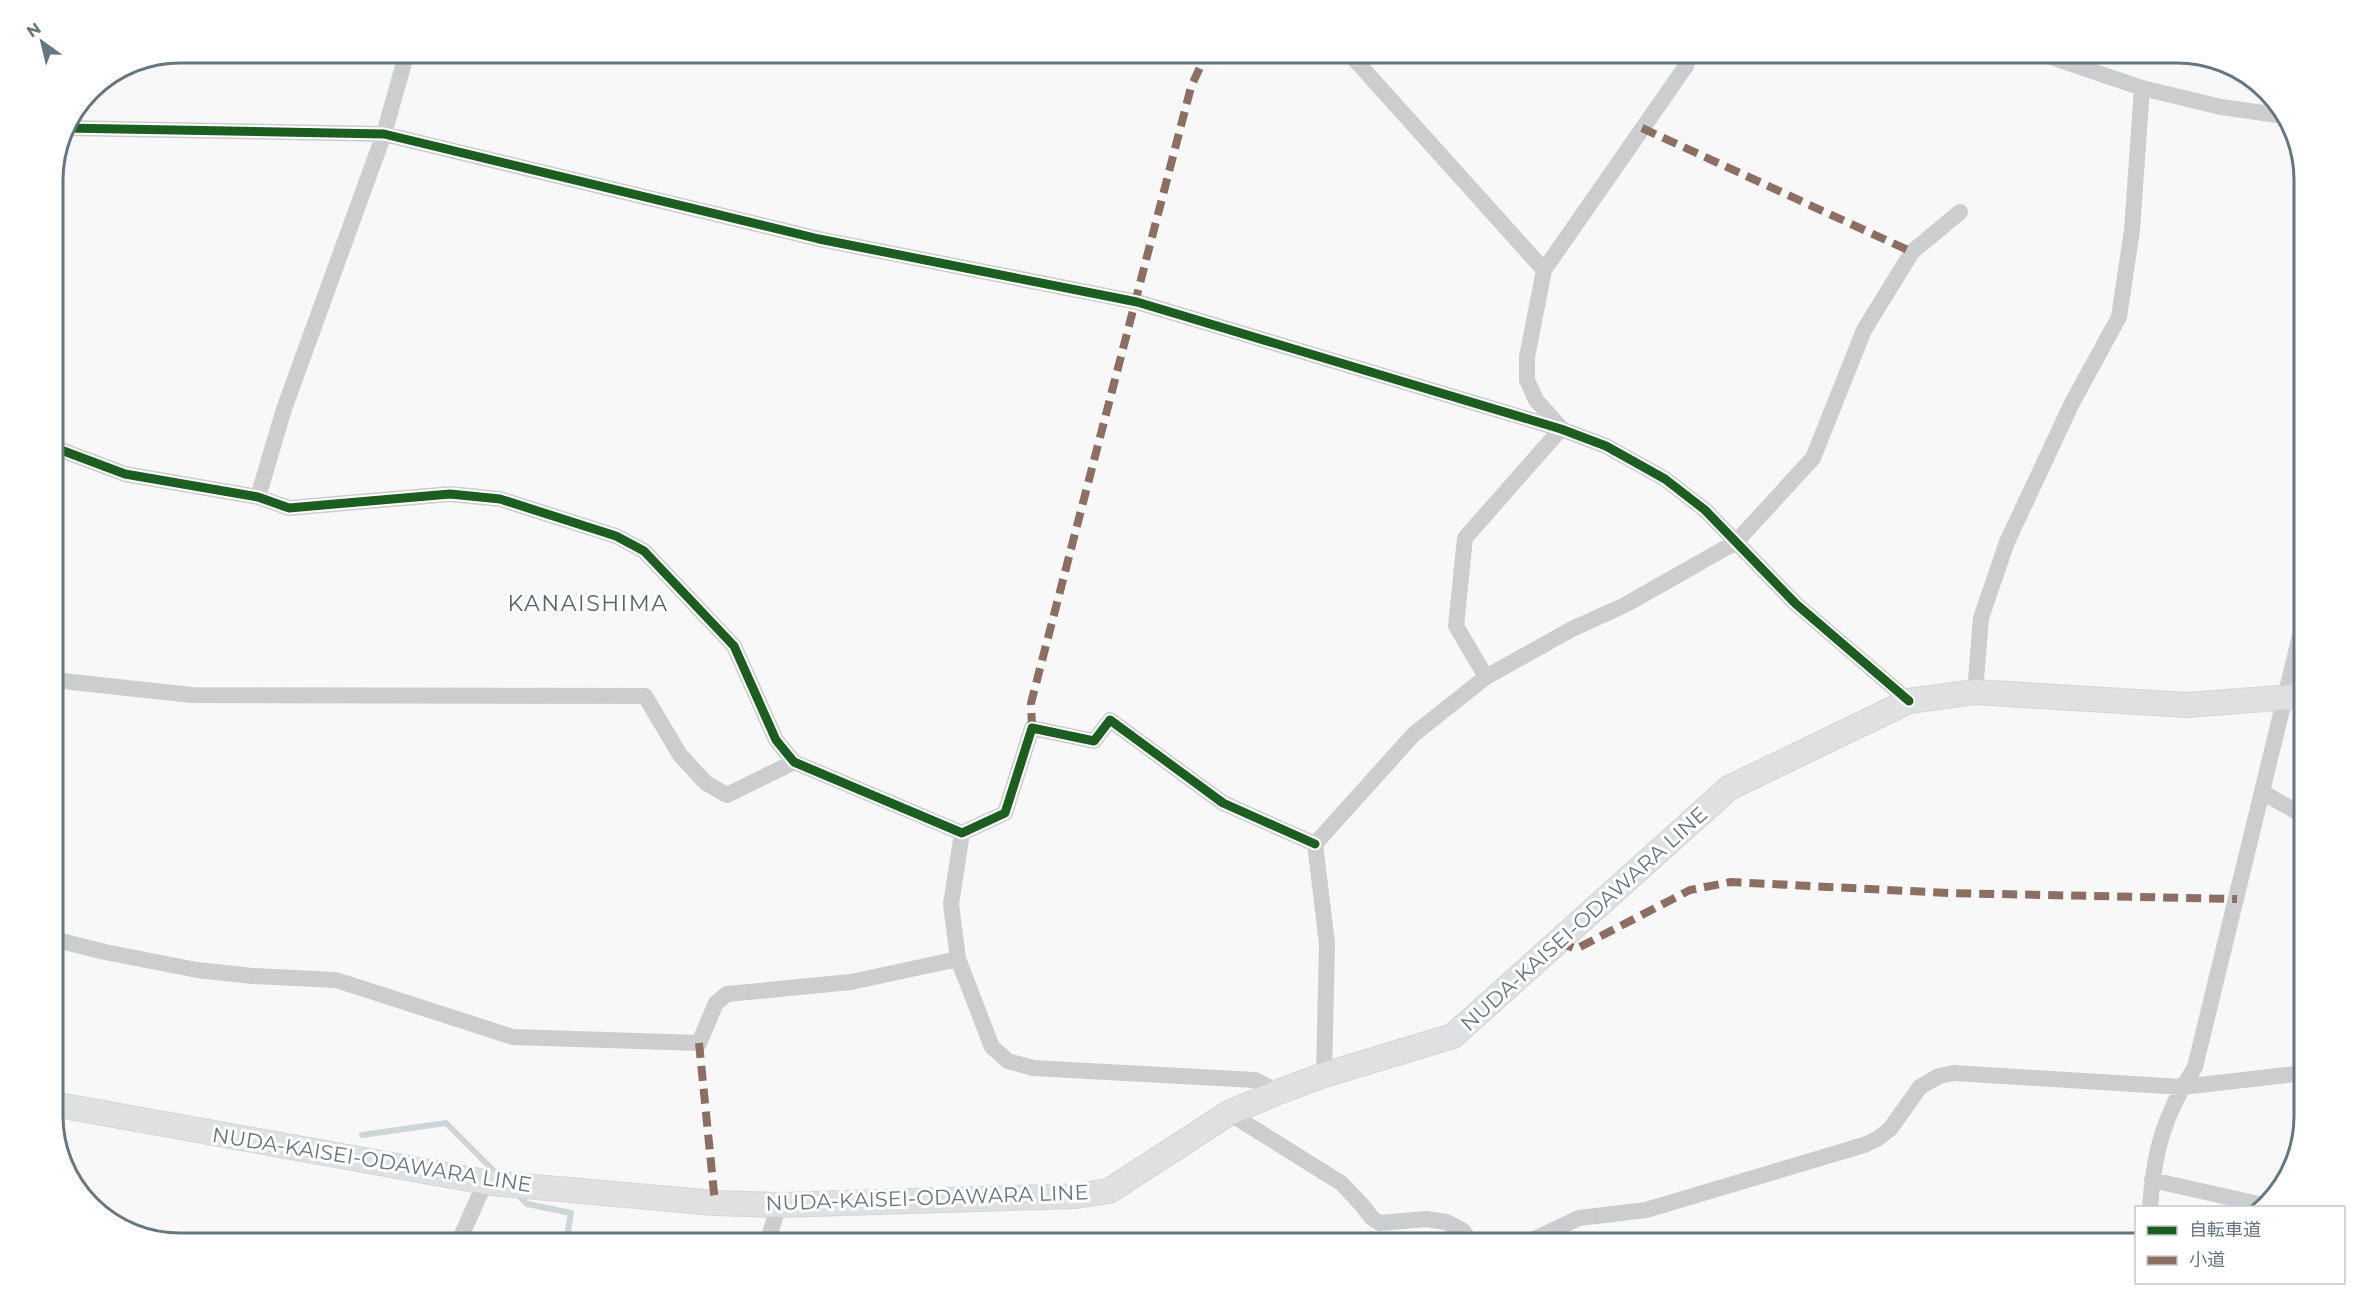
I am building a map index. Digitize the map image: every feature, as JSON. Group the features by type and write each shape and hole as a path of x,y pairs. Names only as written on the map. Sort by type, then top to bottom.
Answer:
{"main road":[{"name":"NUDA-KAISEI-ODAWARA LINE","path":"63,1106 488,1183 715,1203 779,1205 1076,1196 1109,1191 1229,1113 1324,1075 1453,1036 1729,788 1909,701 1975,692 2187,705 2294,697"}],"street":[{"path":"258,497 284,409 384,134 404,63"},
{"path":"1358,63 1544,270"},
{"path":"1561,429 1536,400 1527,380 1527,357 1544,270 1687,63"},
{"path":"2068,63 2142,88 2221,107 2274,114"},
{"path":"1975,692 1981,618 2007,542 2072,403 2119,317 2132,230 2142,88"},
{"path":"76,128 384,134 819,239 1137,302 1561,429 1606,446 1665,479 1705,510 1796,604 1909,701"},
{"path":"1324,1075 1327,944 1315,844 1413,734 1486,677 1572,629 1625,605 1736,542 1813,458 1864,330 1912,252 1960,212"},
{"path":"1486,677 1456,626 1465,538 1561,429"},
{"path":"63,451 124,474 258,497 289,508 450,494 500,499 616,536 644,551 734,646 776,740 794,762 962,833 1005,813 1032,728 1094,741 1110,720 1223,803 1315,844"},
{"path":"63,681 192,695 645,696 680,755 706,783 727,795 794,762"},
{"path":"2150,1206 2152,1179 2160,1135 2181,1088 2195,1066 2262,792 2294,700"},
{"path":"2262,792 2294,810"},
{"path":"962,833 951,904 958,960 992,1047 1008,1061 1033,1068 1255,1080 1278,1092"},
{"path":"63,942 197,970 336,980 513,1037 699,1043 716,1004 727,994 851,982 958,960"},
{"path":"1548,1233 1579,1218 1646,1210 1864,1145 1890,1129 1920,1088 1929,1080 1954,1072 2181,1088 2294,1073"},
{"path":"1229,1113 1341,1184 1372,1218 1380,1223 1426,1219 1446,1222 1464,1233"},
{"path":"2152,1179 2255,1203"},
{"path":"463,1233 488,1183"},
{"path":"770,1233 779,1205"}],"waterway":[{"path":"362,1135 446,1123 498,1175"},
{"path":"516,1193 527,1204 571,1213 568,1233"}],"marked path":[{"path":"1032,728 1031,703 1191,87 1202,63"},
{"path":"1642,128 1912,252"},
{"path":"1559,942 1576,949 1690,890 1731,882 1949,893 2237,899"},
{"path":"699,1043 715,1203"}],"cycle path":[{"path":"76,128 384,134 819,239 1137,302 1561,429 1606,446 1665,479 1705,510 1796,604 1909,701"},
{"path":"63,451 125,474 258,497 289,508 450,494 500,499 616,536 644,551 734,646 776,740 794,762 962,833 1005,813 1032,728 1094,741 1110,720 1223,803 1315,844"}],"district":[{"name":"KANAISHIMA","path":"588,603"}]}
